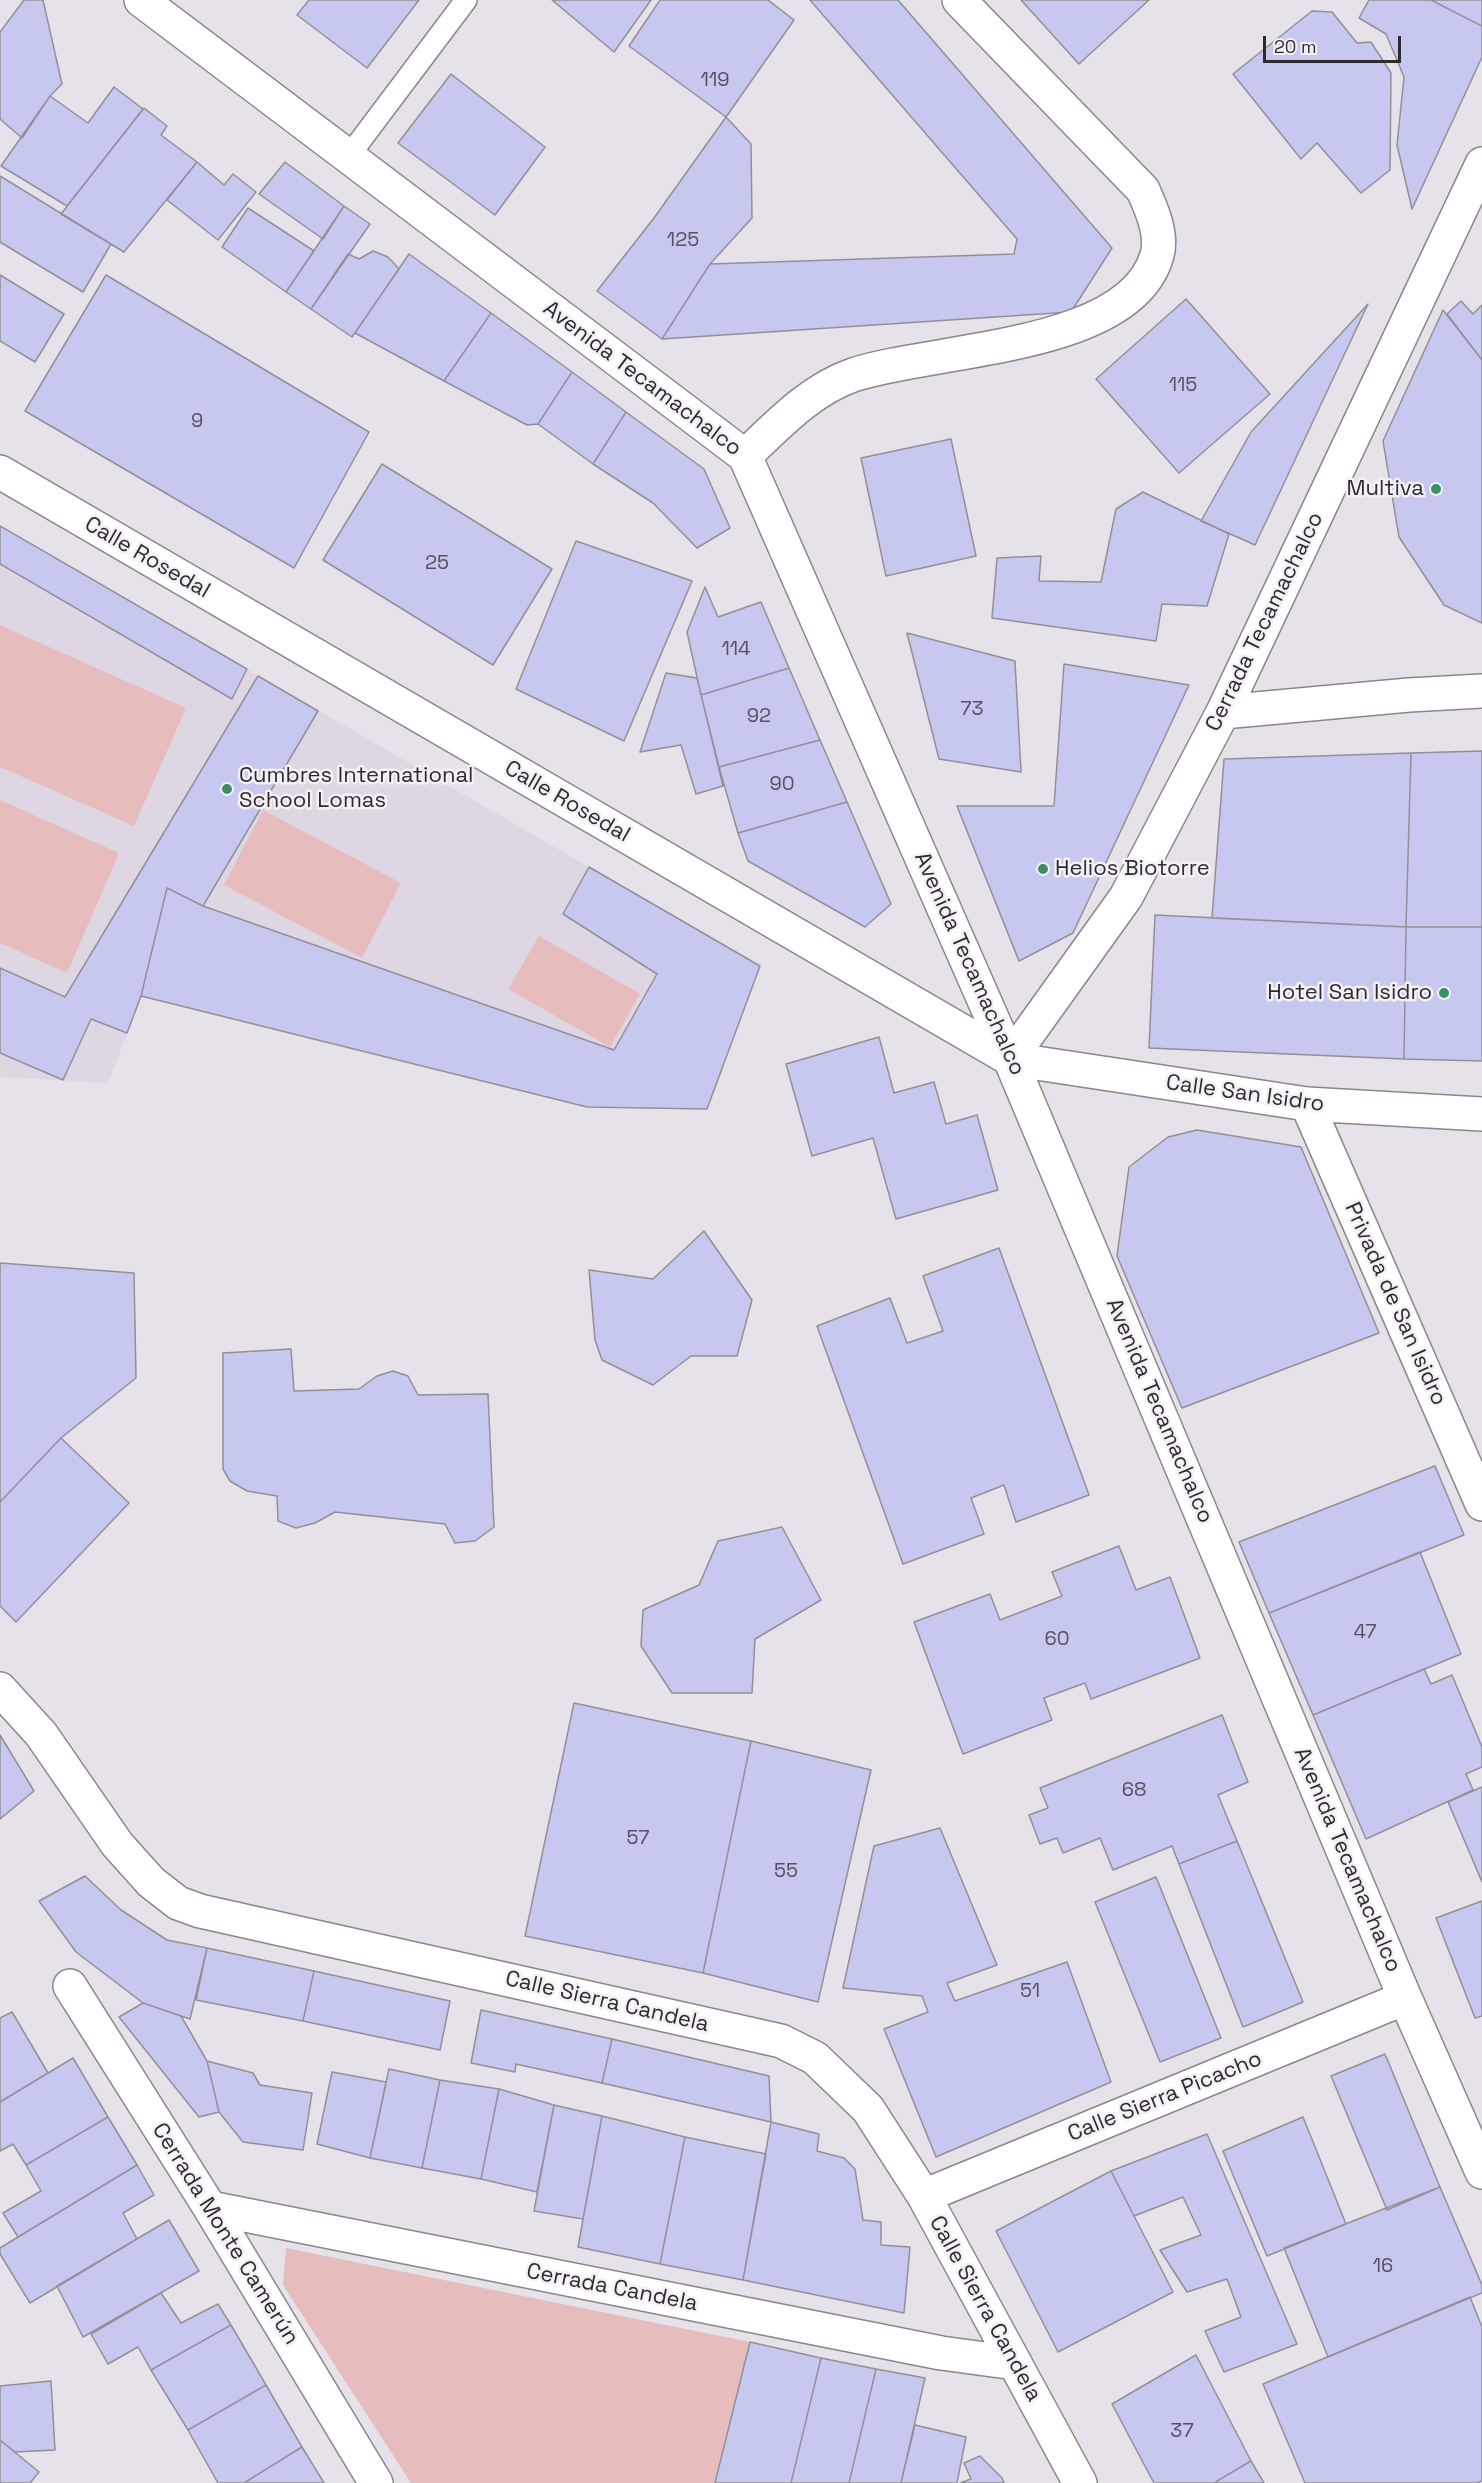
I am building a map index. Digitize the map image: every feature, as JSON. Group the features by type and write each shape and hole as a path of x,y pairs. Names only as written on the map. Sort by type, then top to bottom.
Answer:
{"street":[{"name":"Avenida Tecamachalco","path":"141,0 745,456 1010,1059 1405,1998 1482,2172"},
{"path":"745,456 809,397 852,375 1060,332 1108,312 1142,286 1158,253 1156,218 1143,190 959,0"},
{"name":"Cerrada Tecamachalco","path":"1010,1059 1126,897 1223,712 1482,164"},
{"name":"Calle Rosedal","path":"0,472 1010,1059"},
{"path":"1223,712 1408,694 1482,691"},
{"name":"Calle San Isidro","path":"1010,1059 1307,1104 1482,1114"},
{"name":"Privada de San Isidro","path":"1307,1104 1482,1504"},
{"name":"Calle Sierra Candela","path":"0,1689 41,1734 117,1844 151,1882 178,1903 212,1914 781,2042 815,2058 868,2109 924,2196 1080,2483"},
{"name":"Cerrada Monte Camerún","path":"70,1986 210,2208 376,2483"},
{"name":"Calle Sierra Picacho","path":"924,2196 1405,1998"},
{"name":"Cerrada Candela","path":"210,2208 941,2353 1015,2363"}],"lane":[{"path":"348,157 466,0"}],"shaded area":[{"name":"Cumbres International School Lomas","path":"0,526 760,966 707,1109 142,996 108,1083 0,1077"},
{"path":"0,625 186,708 134,826 0,767"},
{"path":"0,800 119,853 67,973 0,943"},
{"path":"263,810 401,883 362,958 224,885"},
{"path":"539,936 640,994 610,1047 508,989"},
{"path":"286,2248 750,2342 715,2483 411,2483 283,2285"}],"building":[{"path":"24,0 43,0 62,84 50,96 22,138 0,119 0,32"},
{"path":"309,0 419,0 367,68 297,15"},
{"path":"552,0 651,0 614,52"},
{"path":"660,0 768,0 794,20 726,117 629,46"},
{"path":"810,0 898,0 1112,248 1071,312 662,339 710,264 1014,254 1017,239"},
{"path":"1021,0 1149,0 1079,64"},
{"path":"1369,0 1431,0 1482,26 1482,57 1412,209 1397,145 1404,77 1386,34 1359,18"},
{"path":"1431,0 1482,0 1482,26"},
{"path":"1312,11 1332,12 1357,43 1371,42 1391,73 1390,170 1361,193 1317,143 1301,159 1233,74"},
{"path":"451,74 545,147 495,215 398,143"},
{"path":"114,87 143,109 67,206 1,166 50,96 88,123"},
{"path":"144,108 167,126 161,135 197,162 124,252 61,214"},
{"path":"726,117 751,144 752,218 710,264 662,339 597,291 654,218"},
{"path":"197,162 224,185 233,174 256,192 218,240 167,200"},
{"path":"285,162 344,206 323,239 259,194"},
{"path":"0,176 111,244 83,292 0,242"},
{"path":"344,206 370,224 311,309 286,292"},
{"path":"248,208 314,251 286,292 222,247"},
{"path":"373,251 388,257 399,269 352,337 311,309 348,254 359,259"},
{"path":"409,254 491,313 444,381 355,333"},
{"path":"0,275 64,314 35,362 0,341"},
{"path":"106,275 369,432 294,568 25,411"},
{"path":"1186,299 1270,394 1179,473 1096,379"},
{"path":"1461,301 1473,314 1482,305 1482,360 1447,314"},
{"path":"1368,304 1255,545 1201,521 1251,432"},
{"name":"Multiva","path":"1443,310 1482,360 1482,623 1444,605 1399,537 1383,441"},
{"path":"491,313 572,372 538,424 527,425 444,381"},
{"path":"572,372 626,412 593,464 538,424"},
{"path":"626,412 704,469 730,528 697,548 653,503 593,464"},
{"path":"951,439 976,556 886,576 861,458"},
{"path":"382,464 552,569 493,665 323,560"},
{"path":"1143,492 1229,534 1207,606 1162,604 1156,641 992,618 997,558 1041,556 1039,581 1101,582 1116,509"},
{"path":"0,526 247,669 232,699 0,564"},
{"path":"576,541 692,581 624,741 516,689"},
{"path":"705,587 718,617 761,602 789,668 701,695 687,632"},
{"path":"907,633 1015,661 1021,772 939,759"},
{"name":"Helios Biotorre","path":"1064,664 1189,685 1073,933 1019,961 957,806 1054,806"},
{"path":"789,668 820,740 719,767 701,695"},
{"path":"666,673 697,678 723,786 696,794 681,745 640,752"},
{"path":"258,676 318,711 203,906 167,888 141,996 127,1033 91,1019 63,1080 0,1053 0,968 65,997"},
{"path":"820,740 847,802 738,833 719,767"},
{"path":"1482,751 1482,927 1406,927 1411,753"},
{"path":"1411,753 1406,927 1212,918 1224,759"},
{"path":"847,802 891,904 865,927 748,861 738,833"},
{"path":"589,867 760,966 707,1109 587,1107 141,996 167,888 203,906 614,1050 657,974 563,914"},
{"path":"1155,915 1406,927 1404,1059 1149,1048"},
{"name":"Hotel San Isidro","path":"1406,927 1482,927 1482,1061 1404,1059"},
{"path":"879,1037 894,1093 934,1082 946,1124 977,1115 998,1190 896,1219 873,1138 812,1156 786,1064"},
{"path":"1197,1130 1301,1147 1379,1333 1182,1408 1117,1256 1129,1167 1168,1137"},
{"path":"704,1231 752,1300 737,1356 691,1356 653,1385 602,1360 595,1340 589,1270 653,1279"},
{"path":"999,1248 1089,1495 1016,1522 1004,1485 971,1498 984,1534 903,1564 817,1326 890,1298 907,1343 943,1331 923,1276"},
{"path":"0,1263 134,1273 136,1378 61,1438 0,1502"},
{"path":"291,1349 294,1391 359,1389 377,1376 393,1371 408,1376 418,1395 488,1394 494,1527 475,1541 455,1543 445,1524 335,1512 315,1523 296,1528 278,1521 277,1496 247,1491 230,1481 223,1469 223,1353"},
{"path":"61,1438 129,1503 16,1622 0,1606 0,1502"},
{"path":"1435,1466 1464,1535 1269,1613 1239,1542"},
{"path":"782,1527 821,1600 755,1639 752,1693 672,1693 641,1646 643,1610 699,1585 718,1541"},
{"path":"1119,1546 1136,1590 1170,1577 1200,1658 1091,1699 1085,1683 1044,1698 1052,1720 963,1754 914,1622 990,1594 1000,1620 1062,1596 1052,1572"},
{"path":"1420,1552 1461,1654 1313,1715 1269,1613"},
{"path":"1424,1669 1431,1684 1452,1675 1482,1747 1482,1767 1466,1774 1473,1790 1366,1839 1313,1715"},
{"path":"574,1703 751,1741 703,1973 525,1936"},
{"path":"1222,1715 1248,1782 1218,1795 1237,1841 1179,1864 1172,1846 1113,1870 1100,1838 1063,1853 1057,1838 1040,1844 1029,1815 1048,1808 1040,1788"},
{"path":"0,1735 34,1791 0,1819"},
{"path":"751,1741 871,1770 818,2002 703,1973"},
{"path":"1482,1787 1482,1882 1448,1802"},
{"path":"940,1828 997,1965 947,1983 955,2001 1067,1962 1111,2082 936,2157 884,2029 928,2012 922,1996 843,1988 874,1846"},
{"path":"1237,1841 1303,2002 1243,2027 1179,1864"},
{"path":"85,1876 121,1910 167,1940 207,1948 190,2019 143,2003 76,1952 39,1901"},
{"path":"1156,1877 1221,2038 1160,2062 1095,1902"},
{"path":"1482,1901 1482,2016 1475,2018 1436,1918"},
{"path":"207,1948 314,1971 303,2021 196,2000"},
{"path":"314,1971 450,2001 440,2050 303,2021"},
{"path":"143,2003 181,2016 207,2061 219,2112 199,2117 119,2017"},
{"path":"481,2010 612,2039 602,2083 516,2064 515,2072 471,2063"},
{"path":"12,2012 48,2073 0,2102 0,2018"},
{"path":"612,2039 769,2076 771,2122 602,2083"},
{"path":"1385,2054 1440,2187 1387,2210 1331,2076"},
{"path":"73,2058 108,2117 26,2165 13,2144 0,2151 0,2102"},
{"path":"207,2061 253,2073 260,2085 312,2093 303,2150 243,2142 219,2112"},
{"path":"389,2069 440,2080 422,2168 370,2158"},
{"path":"332,2072 386,2082 370,2158 317,2144"},
{"path":"440,2080 499,2089 481,2179 422,2168"},
{"path":"499,2089 554,2105 537,2192 481,2179"},
{"path":"554,2105 602,2116 583,2219 534,2211"},
{"path":"602,2116 685,2137 660,2264 578,2247"},
{"path":"108,2117 137,2165 18,2237 3,2213 41,2191 26,2165"},
{"path":"1303,2117 1346,2224 1267,2256 1223,2151"},
{"path":"771,2122 819,2134 817,2151 844,2158 855,2169 863,2220 881,2222 881,2245 910,2247 904,2313 743,2280"},
{"path":"1207,2134 1297,2344 1224,2372 1205,2331 1241,2317 1227,2279 1187,2292 1160,2250 1201,2235 1183,2197 1134,2216 1111,2171"},
{"path":"685,2137 766,2154 743,2280 660,2264"},
{"path":"137,2165 154,2195 123,2213 137,2239 30,2303 0,2254 0,2248"},
{"path":"1111,2171 1173,2292 1058,2352 996,2231"},
{"path":"1440,2187 1482,2285 1482,2293 1328,2357 1284,2248"},
{"path":"169,2220 199,2271 83,2337 57,2286"},
{"path":"161,2293 181,2323 218,2304 231,2325 151,2370 138,2347 108,2364 91,2334"},
{"path":"1470,2297 1482,2327 1482,2481 1477,2483 1305,2483 1263,2384"},
{"path":"231,2325 266,2385 188,2430 151,2370"},
{"path":"750,2342 821,2358 791,2483 715,2483"},
{"path":"1196,2355 1251,2461 1214,2483 1154,2483 1112,2404"},
{"path":"821,2358 876,2369 849,2483 791,2483"},
{"path":"876,2369 925,2378 901,2483 849,2483"},
{"path":"51,2381 55,2450 15,2452 0,2440 0,2386"},
{"path":"266,2385 302,2447 244,2483 218,2483 188,2430"},
{"path":"915,2425 966,2437 957,2483 901,2483"},
{"path":"0,2440 39,2472 30,2483 0,2483"},
{"path":"302,2447 324,2483 244,2483"},
{"path":"980,2456 1002,2478 1004,2483 960,2483 971,2479 964,2463"},
{"path":"1251,2461 1264,2483 1214,2483"}],"place":[{"name":"Multiva","path":"1436,489"},
{"name":"Cumbres International School Lomas","path":"227,789"},
{"name":"Helios Biotorre","path":"1043,869"},
{"name":"Hotel San Isidro","path":"1444,993"}]}
